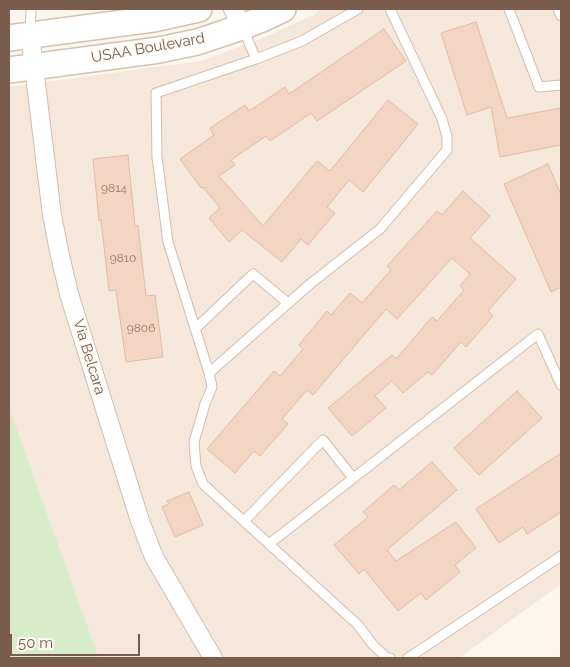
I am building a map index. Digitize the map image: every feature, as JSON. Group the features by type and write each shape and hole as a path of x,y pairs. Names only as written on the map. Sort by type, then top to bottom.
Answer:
{"street":[{"name":"USAA Boulevard","path":"19,37 153,19 199,9"},
{"name":"USAA Boulevard","path":"9,70 159,50 197,42 238,18 262,19 283,9"},
{"name":"Via Belcara","path":"19,37 34,66 52,215 69,294 137,512 154,557 214,658"}],"lane":[{"path":"19,37 31,9"},
{"path":"358,9 302,41 256,59 156,93 157,157 168,242 212,387 194,442 196,466 203,484 358,625 372,645 387,658 390,658"},
{"path":"209,373 310,284 380,229 447,150 447,137 442,119 390,9"},
{"path":"509,9 539,87 561,85"},
{"path":"558,9 561,16"},
{"path":"238,18 256,59"},
{"path":"195,328 253,274 288,303"},
{"path":"269,544 538,334 561,385"},
{"path":"244,521 323,440 354,478"},
{"path":"408,658 561,556"}],"shaded area":[{"path":"321,9 561,9 561,584 459,658 99,658 9,407 9,87 201,61 265,37 313,15"}],"green space":[{"path":"9,407 99,658 9,658"}],"building":[{"path":"476,22 507,118 561,108 561,145 500,157 491,107 467,115 441,33"},
{"path":"384,29 406,61 317,121 311,113 270,141 266,136 231,160 235,165 219,176 263,226 317,161 330,171 388,100 418,124 363,192 349,180 327,207 335,213 308,245 301,239 282,262 242,230 229,242 209,218 220,208 203,187 201,188 180,159 214,135 210,128 245,105 249,111 285,87 289,94"},
{"path":"128,155 135,226 138,225 146,296 155,295 163,357 126,362 116,290 109,291 101,220 99,221 93,159"},
{"path":"548,164 561,195 561,287 551,292 504,184"},
{"path":"463,191 490,216 470,238 516,279 488,311 493,316 466,347 461,342 432,375 428,372 403,393 392,381 375,396 386,408 352,436 328,408 392,355 396,359 432,317 437,321 464,290 460,286 470,274 452,258 397,319 386,309 313,395 307,390 282,419 288,424 260,456 254,451 235,473 207,449 274,371 280,376 303,349 299,345 327,311 331,315 350,293 362,303 391,270 387,266 437,211 442,215"},
{"path":"517,391 542,418 479,475 454,448"},
{"path":"561,453 561,512 527,534 523,527 499,543 476,509"},
{"path":"432,462 457,490 387,550 396,561 456,522 476,548 455,565 460,572 426,600 421,593 398,611 364,569 359,574 334,545 368,517 363,512 394,485 399,490"},
{"path":"189,492 203,525 175,537 162,507 169,504 167,501"}]}
